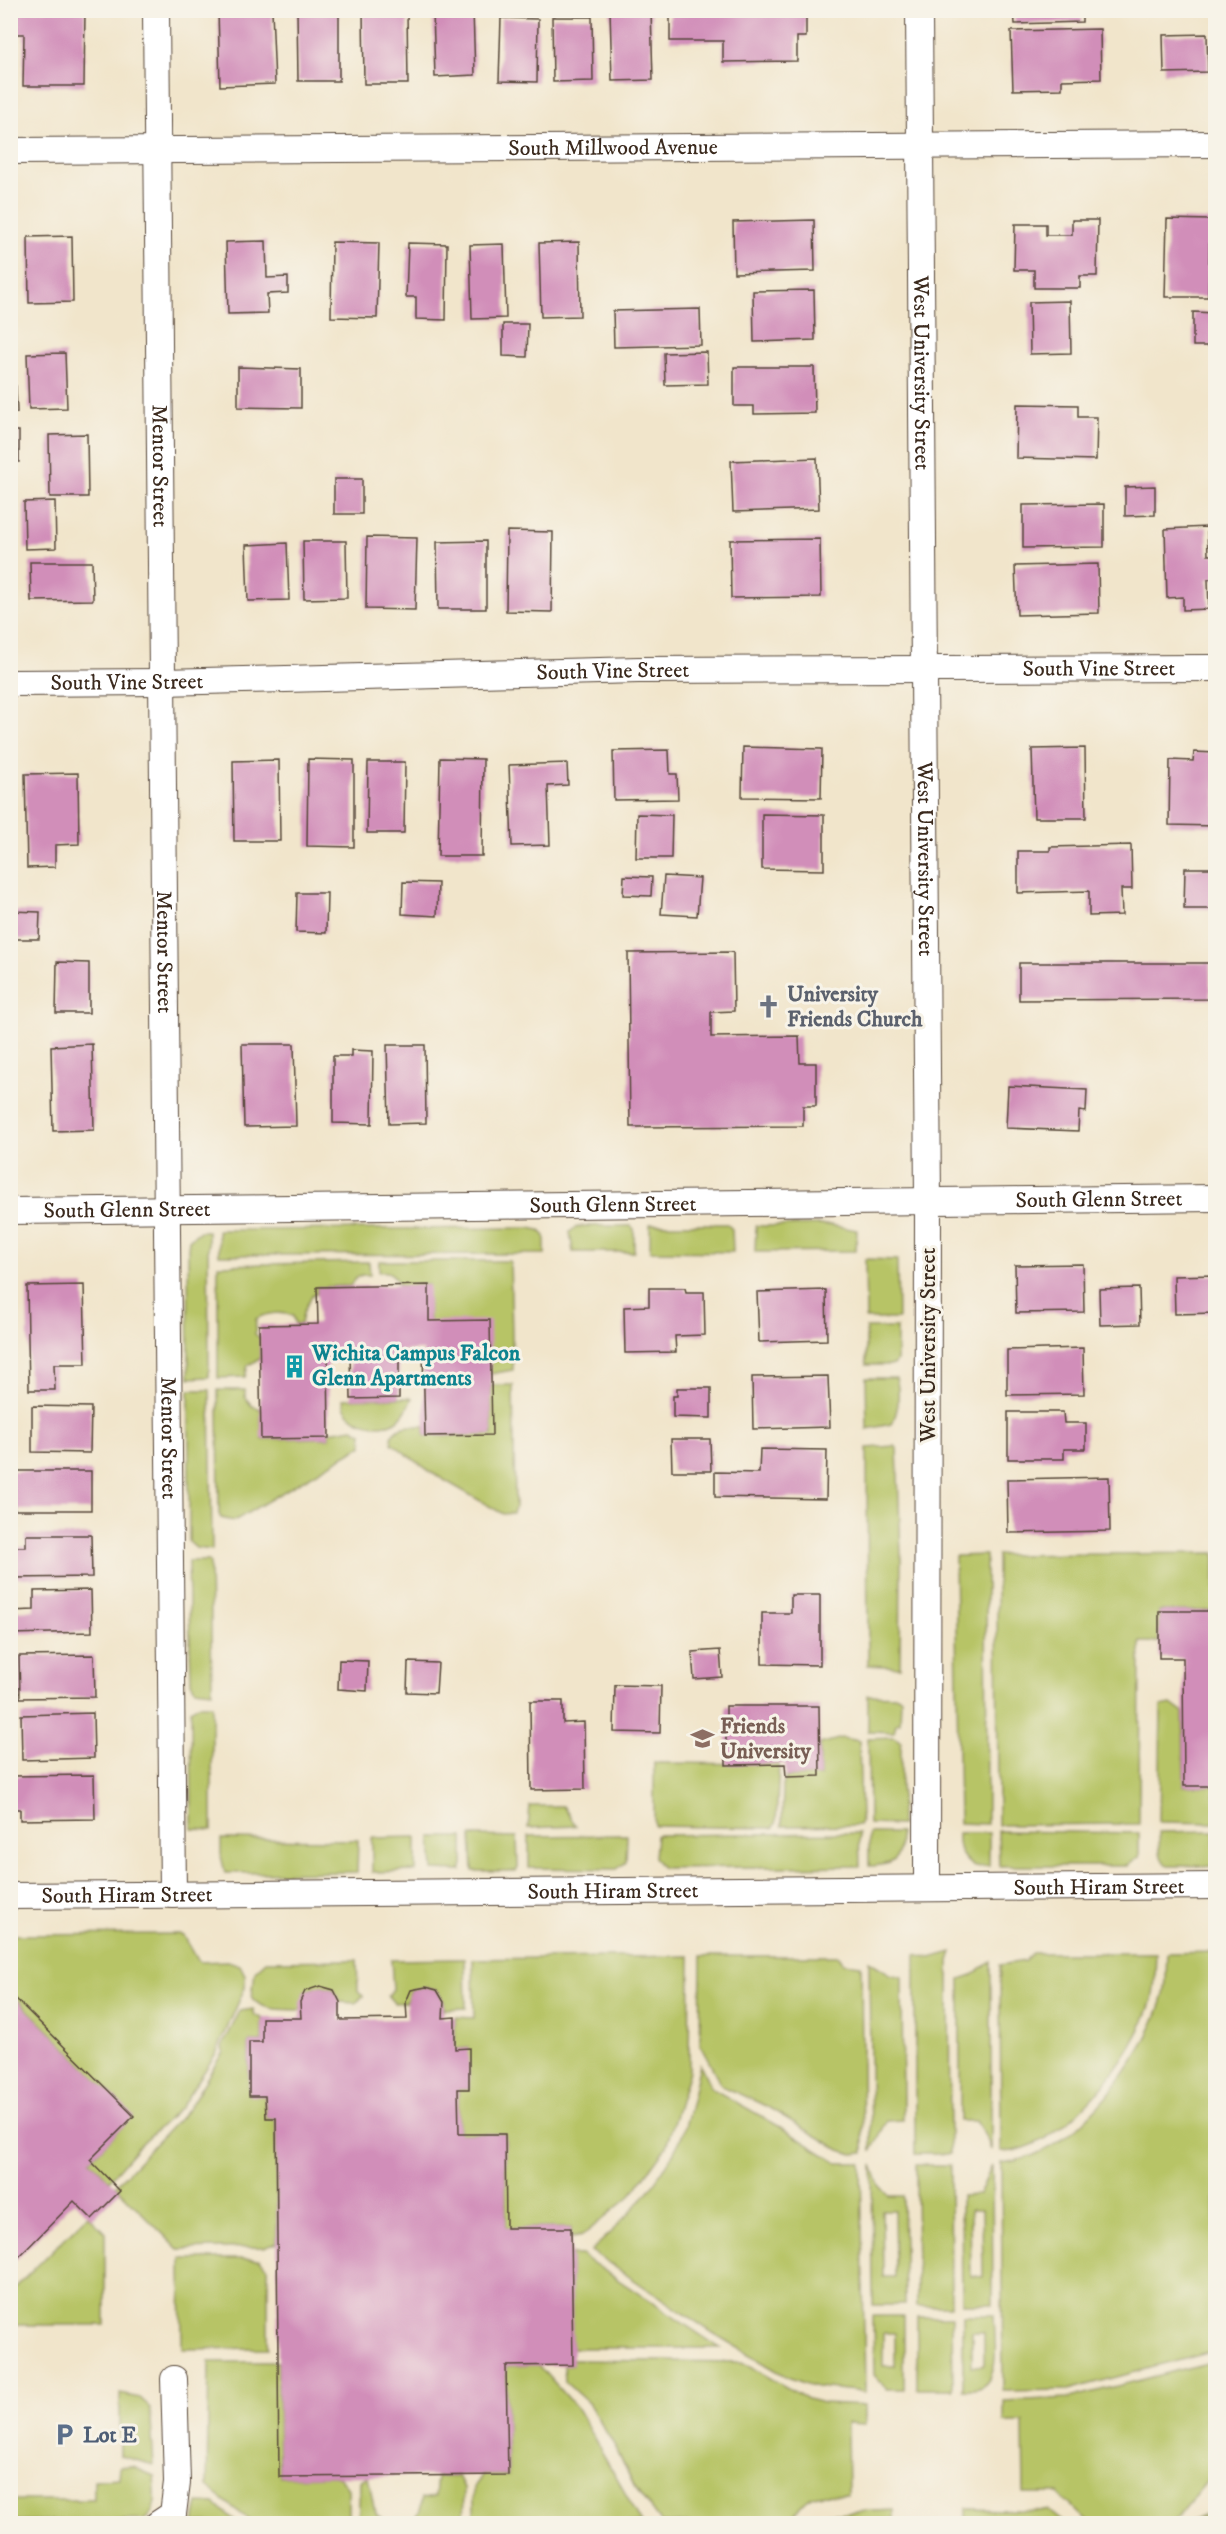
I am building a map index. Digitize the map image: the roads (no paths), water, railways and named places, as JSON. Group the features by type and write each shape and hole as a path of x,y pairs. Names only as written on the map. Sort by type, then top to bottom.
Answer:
{"street":[{"name":"Mentor Street","path":"156,10 173,1894"},
{"name":"West University Street","path":"919,10 928,1202 927,1888"},
{"name":"South Millwood Avenue","path":"10,151 1215,144"},
{"name":"South Vine Street","path":"10,683 163,682 639,670 1215,668"},
{"name":"South Glenn Street","path":"10,1212 1215,1198"},
{"name":"South Hiram Street","path":"10,1896 1215,1886"},
{"path":"158,2523 173,2514 177,2482 174,2379"}],"place":[{"name":"University Friends Church","path":"769,1007"},
{"name":"Wichita Campus Falcon Glenn Apartments","path":"294,1366"},
{"name":"Friends University","path":"702,1739"},
{"name":"Lot E","path":"65,2435"}]}
